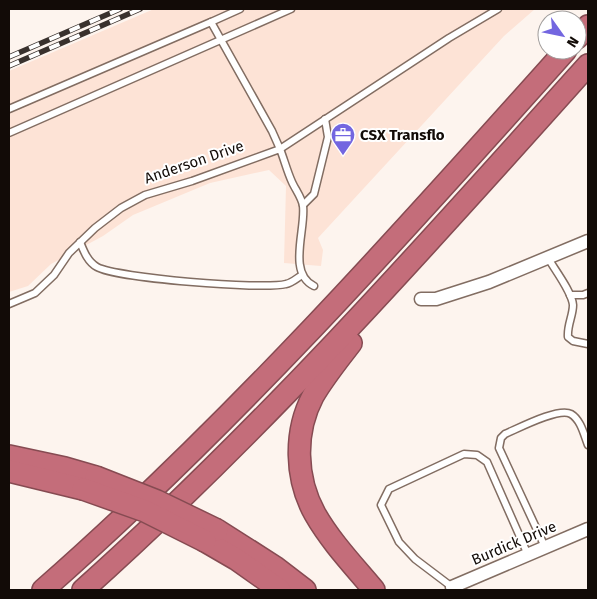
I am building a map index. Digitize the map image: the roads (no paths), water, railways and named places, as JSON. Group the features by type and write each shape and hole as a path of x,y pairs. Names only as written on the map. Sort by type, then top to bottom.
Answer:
{"highway":[{"path":"42,590 143,500 250,393 386,249 557,60"},
{"path":"83,590 161,519 264,417 588,65"},
{"path":"374,590 325,529 308,498 302,480 300,464 301,428 313,397 332,367 450,217"},
{"path":"9,456 56,466 145,511 211,536 275,567 304,590"},
{"path":"9,471 90,483"},
{"path":"211,536 236,559 280,590"}],"street":[{"path":"421,299 452,294 489,282 588,241"},
{"name":"Burdick Drive","path":"452,587 588,529"}],"lane":[{"path":"9,109 240,9"},
{"path":"9,132 291,9"},
{"name":"Anderson Drive","path":"9,304 35,293 54,274 69,253 80,242 121,208 145,195 192,181 280,149 449,38 498,9"},
{"path":"211,22 272,131 303,205 300,255 302,275 314,286"},
{"path":"303,205 314,194 328,138 325,119"},
{"path":"80,242 92,263 109,272 185,281 269,286 288,284 302,275"},
{"path":"548,258 570,295 572,305 567,330 568,337 573,341 588,344"},
{"path":"570,295 588,294"},
{"path":"545,547 499,448 501,438 505,434 562,412 572,415 579,423 588,444"},
{"path":"452,587 415,559 399,542 381,505 389,489 464,454 477,455 487,462 528,554"}],"railway":[{"path":"9,57 120,9"},
{"path":"9,66 140,9"}],"place":[{"name":"CSX Transflo","path":"343,156"}]}
